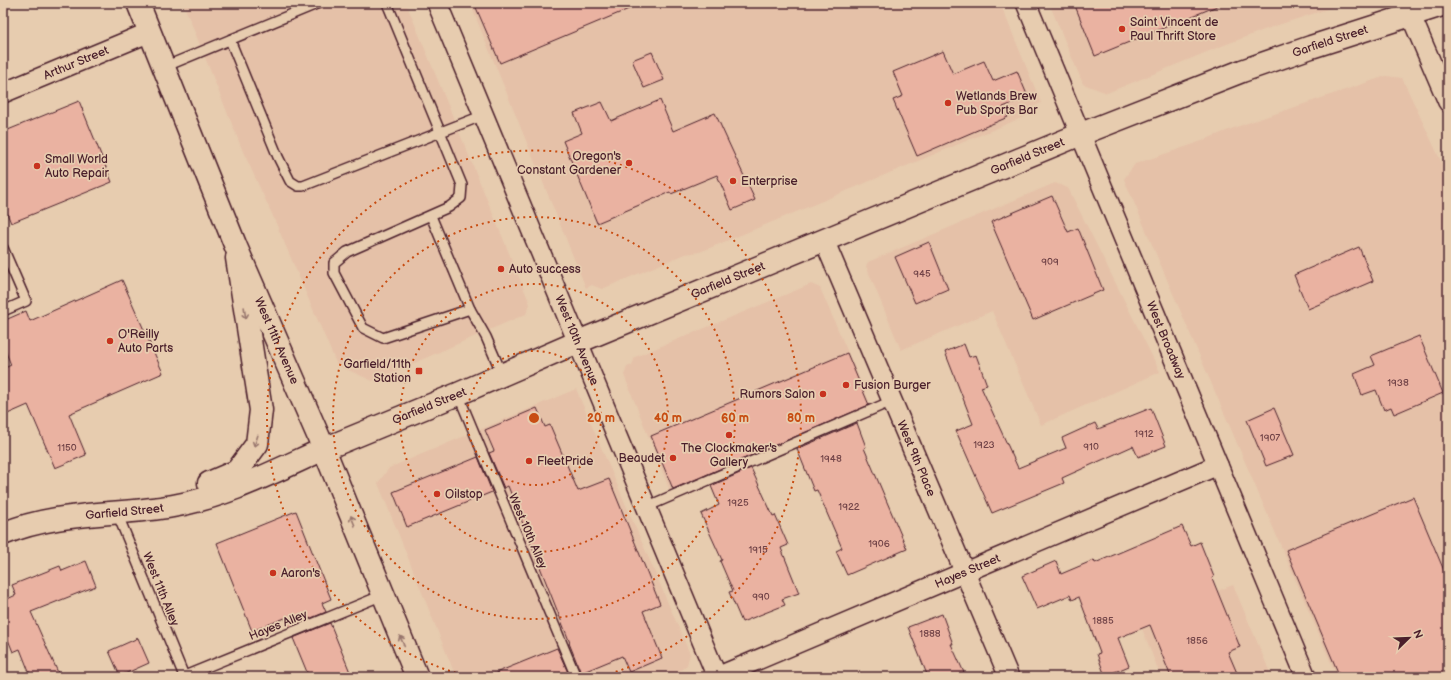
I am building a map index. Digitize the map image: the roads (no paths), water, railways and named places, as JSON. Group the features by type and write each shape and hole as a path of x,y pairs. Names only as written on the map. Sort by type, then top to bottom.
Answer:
{"main road":[{"name":"West 11th Avenue","path":"138,3 236,247 324,449 417,677"},
{"name":"Garfield Street","path":"3,534 47,520 173,506 206,499 243,485 324,449 458,394 578,342 1081,134 1242,71 1448,3"},
{"path":"156,508 237,470 257,444 261,410 236,247"}],"street":[{"name":"West 10th Avenue","path":"437,3 717,677"},
{"name":"West Broadway","path":"1026,3 1306,677"},
{"path":"1411,16 1448,102"},
{"name":"Arthur Street","path":"3,93 150,32"},
{"name":"West 9th Place","path":"824,240 1009,677"},
{"name":"Hayes Street","path":"717,677 1218,465"}],"lane":[{"path":"164,67 318,3"},
{"path":"387,3 462,185 461,198 449,207 347,252 334,263 334,273 363,328 383,338 470,310"},
{"path":"230,40 284,169 290,181 298,186 303,186 484,115"},
{"path":"430,216 470,310 486,337 502,375"},
{"path":"3,248 26,301 3,311"},
{"name":"West 10th Alley","path":"458,394 576,677"},
{"path":"646,507 892,401"},
{"name":"West 11th Alley","path":"116,512 183,677"},
{"name":"Hayes Alley","path":"183,677 383,595"}],"place":[{"name":"Saint Vincent de Paul Thrift Store","path":"1122,29"},
{"name":"Wetlands Brew Pub Sports Bar","path":"948,103"},
{"name":"Oregon's Constant Gardener","path":"629,163"},
{"name":"Small World Auto Repair","path":"37,166"},
{"name":"Enterprise","path":"733,181"},
{"name":"Auto success","path":"501,269"},
{"name":"O'Reilly Auto Parts","path":"110,341"},
{"name":"Garfield/11th Station","path":"419,371"},
{"name":"Fusion Burger","path":"846,385"},
{"name":"Rumors Salon","path":"823,394"},
{"name":"The Clockmaker's Gallery","path":"729,435"},
{"name":"Beaudet","path":"673,458"},
{"name":"FleetPride","path":"529,461"},
{"name":"Oilstop","path":"437,494"},
{"name":"Aaron's","path":"273,573"}]}
